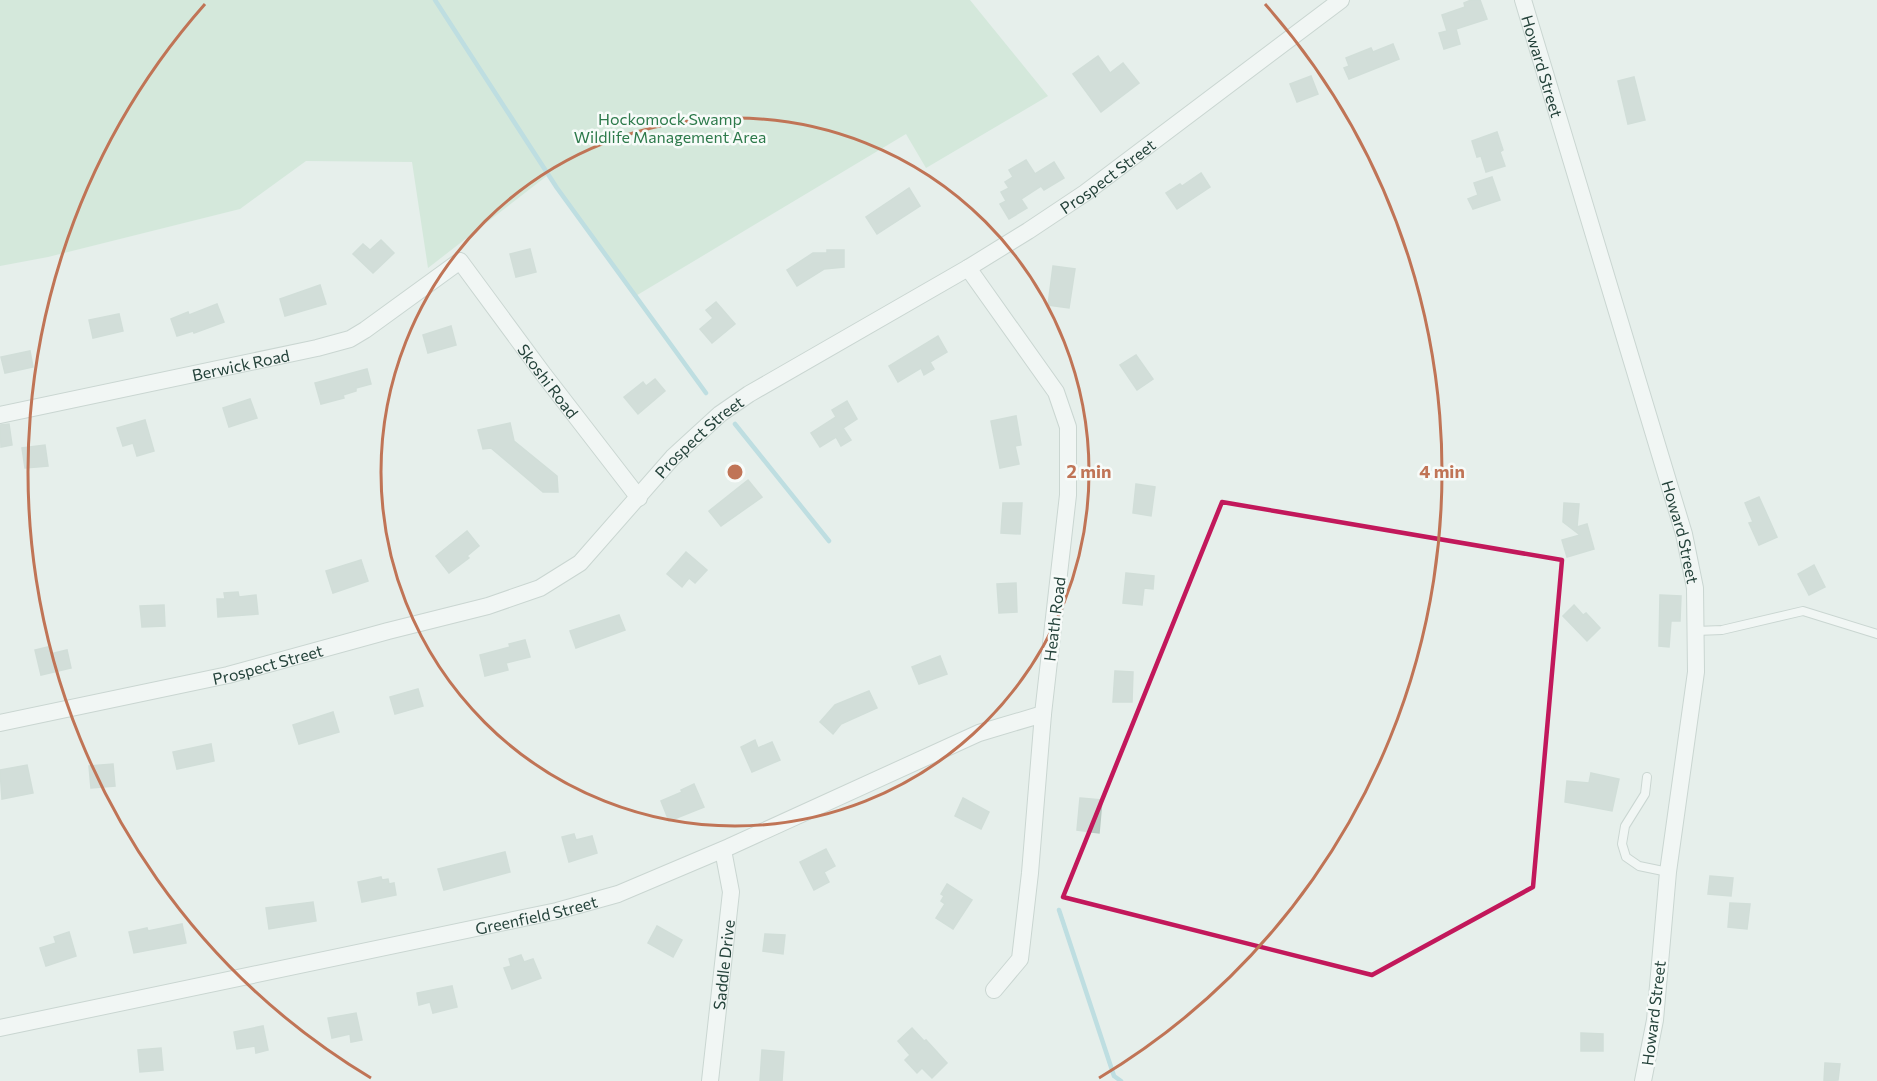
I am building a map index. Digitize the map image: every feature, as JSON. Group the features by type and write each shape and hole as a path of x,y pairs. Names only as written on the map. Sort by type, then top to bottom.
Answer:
{"street":[{"name":"Prospect Street","path":"0,723 228,675 488,606 540,588 580,563 673,457 720,414 839,340 968,268 1085,193 1341,0"},
{"name":"Howard Street","path":"1523,0 1689,553 1695,588 1696,672 1668,872 1655,1020 1643,1081"},
{"name":"Berwick Road","path":"0,415 350,339 460,261"},
{"name":"Skoshi Road","path":"460,261 639,498"},
{"name":"Heath Road","path":"968,268 1056,392 1068,427 1068,495 1043,714 1030,873 1020,959 994,990"},
{"name":"Greenfield Street","path":"0,1028 557,911 618,894 723,850 979,733 1043,714"},
{"name":"Saddle Drive","path":"711,1081 731,892 723,850"}],"lane":[{"path":"1696,631 1722,630 1803,611 1877,634"},
{"path":"1647,777 1645,794 1625,826 1622,844 1626,857 1639,866 1668,872"}],"highlighted area":[{"path":"1222,502 1562,560 1533,887 1372,975 1063,897"}],"green space":[{"name":"Hockomock Swamp Wildlife Management Area","path":"0,0 970,0 1048,96 926,168 906,134 634,297 548,175 428,268 412,162 306,161 240,209 48,257 0,266"}],"building":[{"path":"1480,0 1487,19 1456,29 1460,44 1444,49 1439,33 1447,31 1442,15 1465,7 1464,3"},
{"path":"1393,44 1399,59 1349,79 1344,68 1349,66 1346,58 1371,48 1373,52"},
{"path":"1098,56 1110,73 1123,63 1139,83 1101,112 1073,74"},
{"path":"1311,76 1318,94 1297,102 1290,84"},
{"path":"1634,77 1645,120 1628,124 1618,81"},
{"path":"1497,132 1505,166 1486,172 1481,156 1477,157 1472,141"},
{"path":"1026,160 1035,174 1054,162 1064,178 1044,190 1041,186 1021,199 1027,208 1009,219 1000,204 1006,201 1001,192 1009,188 1005,182 1013,177 1009,170"},
{"path":"1201,173 1210,187 1177,209 1166,193 1180,184 1182,186"},
{"path":"1492,177 1500,200 1473,209 1468,199 1478,195 1474,183"},
{"path":"909,188 920,206 877,234 866,217"},
{"path":"381,240 394,253 373,273 353,254 363,244 370,250"},
{"path":"530,249 536,272 516,277 510,254"},
{"path":"827,250 844,250 844,267 824,269 797,286 787,270 813,253 827,253"},
{"path":"1053,266 1075,269 1069,308 1048,305"},
{"path":"320,285 326,304 285,316 280,299"},
{"path":"716,302 735,324 712,343 700,329 713,318 706,310"},
{"path":"217,304 224,322 194,333 193,331 177,336 171,319"},
{"path":"119,314 123,331 93,338 89,320"},
{"path":"451,326 456,345 428,353 423,335"},
{"path":"938,336 947,352 930,362 934,369 924,375 921,368 898,382 889,366"},
{"path":"30,351 33,367 5,373 1,357"},
{"path":"1136,355 1153,379 1137,390 1120,365"},
{"path":"367,369 371,384 356,388 356,391 343,395 344,398 321,404 315,383"},
{"path":"655,379 665,391 638,414 624,397 643,382 646,386"},
{"path":"250,399 257,418 229,427 223,408"},
{"path":"847,401 857,419 843,428 851,440 841,446 836,437 820,447 811,433 836,417 832,410"},
{"path":"1016,416 1021,445 1015,446 1019,464 1000,468 991,421"},
{"path":"145,420 154,451 137,456 133,443 123,446 117,428"},
{"path":"510,423 514,441 557,476 558,492 543,492 491,448 483,449 478,430"},
{"path":"9,424 12,445 1,447 0,425"},
{"path":"45,445 48,466 25,468 22,448"},
{"path":"748,480 762,497 721,526 709,511"},
{"path":"1136,484 1155,487 1151,516 1133,513"},
{"path":"1759,497 1777,537 1759,545 1749,523 1753,522 1745,503"},
{"path":"1003,503 1022,503 1020,534 1001,533"},
{"path":"1564,503 1579,504 1577,527 1587,524 1594,549 1567,557 1562,540 1580,535 1563,522"},
{"path":"467,531 479,546 467,556 469,558 449,573 436,556"},
{"path":"686,552 707,570 695,583 689,578 682,587 667,574"},
{"path":"361,560 368,581 333,593 326,571"},
{"path":"1814,565 1825,587 1809,595 1798,574"},
{"path":"1126,573 1154,576 1153,589 1144,588 1142,605 1123,603"},
{"path":"1016,583 1017,612 999,613 997,584"},
{"path":"238,592 239,597 256,595 258,614 218,617 217,599 225,599 224,593"},
{"path":"1660,595 1681,596 1680,621 1671,621 1669,647 1659,646"},
{"path":"164,605 165,626 142,627 140,606"},
{"path":"1574,605 1583,615 1586,613 1600,628 1587,641 1563,616"},
{"path":"619,615 625,630 576,648 570,631"},
{"path":"525,640 530,657 506,663 508,670 485,676 480,655 510,647 509,644"},
{"path":"48,647 50,654 67,650 71,668 41,675 35,650"},
{"path":"940,656 947,674 919,684 912,667"},
{"path":"1115,671 1133,672 1132,702 1113,702"},
{"path":"418,689 423,706 395,714 390,697"},
{"path":"869,691 877,708 841,724 833,734 820,722 835,705"},
{"path":"333,712 339,732 299,744 293,725"},
{"path":"755,740 758,748 772,742 780,760 752,772 741,747"},
{"path":"211,744 214,761 177,769 173,752"},
{"path":"113,764 115,786 91,788 89,766"},
{"path":"27,765 33,793 2,799 0,770"},
{"path":"1591,773 1619,779 1612,811 1565,802 1567,781 1589,783"},
{"path":"694,784 704,807 669,821 661,801"},
{"path":"963,798 989,812 981,829 955,816"},
{"path":"1080,798 1102,800 1099,833 1077,830"},
{"path":"574,834 576,840 592,836 597,853 569,862 562,837"},
{"path":"826,849 835,866 824,872 829,882 814,890 800,862"},
{"path":"505,852 510,872 444,890 438,869"},
{"path":"1710,876 1733,878 1731,896 1708,894"},
{"path":"381,877 382,880 388,879 389,884 394,883 396,895 362,902 358,882"},
{"path":"947,884 972,900 953,929 936,918 945,904 941,901 944,896 941,894"},
{"path":"313,902 316,921 269,929 266,908"},
{"path":"1730,903 1750,904 1747,929 1728,927"},
{"path":"182,924 186,943 134,953 129,932 147,928 148,931"},
{"path":"657,926 682,940 673,957 648,943"},
{"path":"69,932 76,956 46,966 40,948 56,943 54,937"},
{"path":"765,934 785,935 783,954 763,951"},
{"path":"521,955 524,962 533,959 541,978 512,989 504,968 511,966 509,959"},
{"path":"452,986 457,1007 433,1013 430,1002 419,1005 417,993"},
{"path":"356,1013 362,1040 351,1042 350,1034 332,1038 328,1018"},
{"path":"263,1026 268,1050 256,1053 255,1046 237,1049 234,1032"},
{"path":"912,1028 947,1063 932,1078 922,1068 917,1073 905,1060 910,1055 898,1041"},
{"path":"1581,1033 1603,1034 1603,1051 1581,1051"},
{"path":"161,1048 163,1070 140,1072 138,1050"},
{"path":"762,1050 784,1052 782,1081 760,1081"},
{"path":"1825,1063 1840,1064 1838,1080 1824,1081"}],"waterway":[{"path":"435,0 557,188 706,393"},
{"path":"735,424 829,541"},
{"path":"1059,910 1114,1076 1121,1081"}]}
